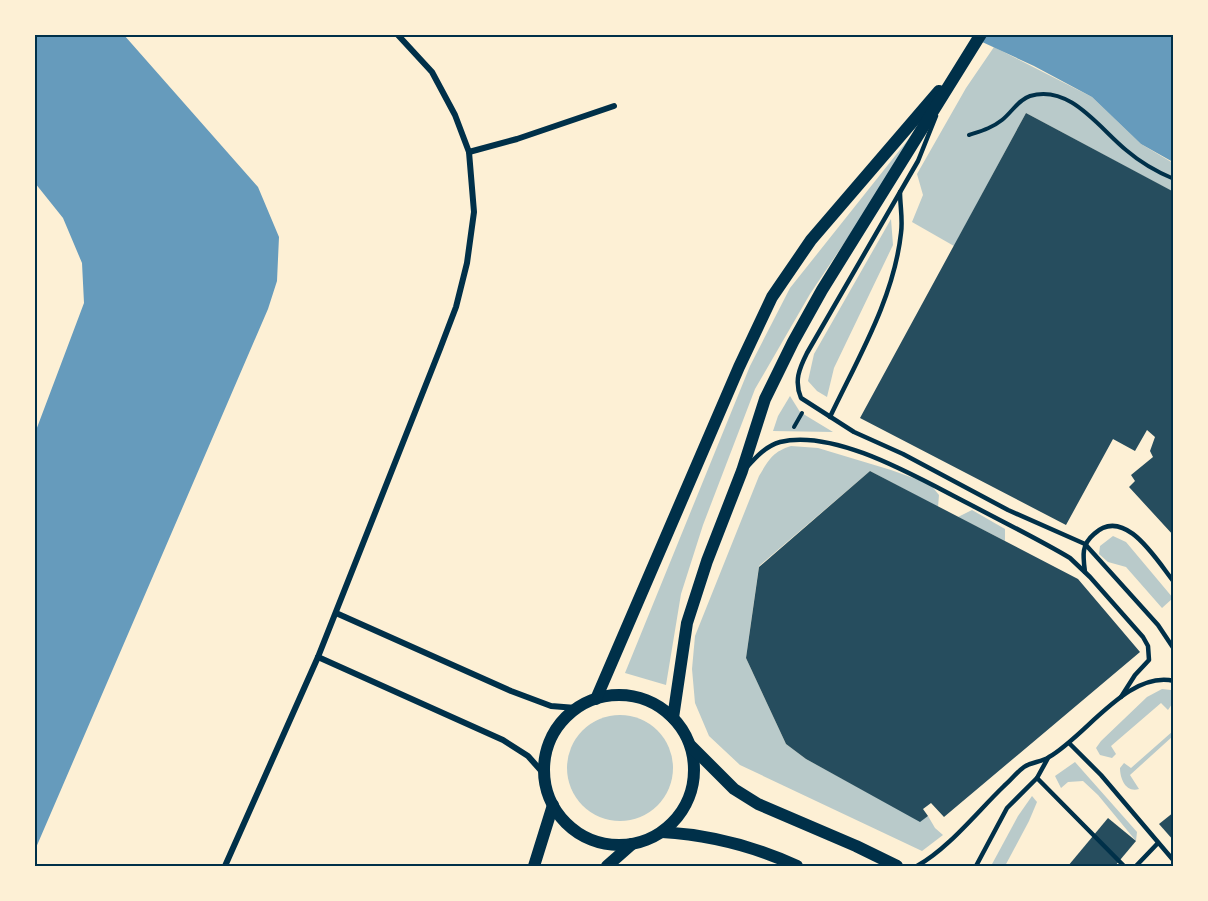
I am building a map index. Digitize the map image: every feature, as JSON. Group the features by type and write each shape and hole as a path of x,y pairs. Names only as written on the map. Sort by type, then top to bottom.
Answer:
{"main road":[{"path":"673,718 687,623 707,561 742,471 765,399 822,290 981,34"},
{"path":"596,699 739,367 772,297 811,240 963,62"},
{"path":"690,745 694,769 691,793 680,815 662,832 648,840 613,845 595,841 578,832 564,820 553,805 547,790 544,774 545,755 551,737 562,721 576,708 596,699 616,695 637,698 657,706 673,718 690,745 734,789 758,804 856,846 897,867"},
{"path":"534,867 553,805"},
{"path":"662,832 705,836 728,841 769,854 797,867"},
{"path":"607,867 632,844"}],"street":[{"path":"225,867 336,613 456,307 467,262 474,212 469,152 455,115 432,72 397,34"},
{"path":"469,152 518,139 614,106"},
{"path":"336,613 520,694 551,706 576,708"},
{"path":"318,657 503,740 528,756 544,774"}],"lane":[{"path":"942,97 918,161 828,314 798,372 797,383 801,398 854,432 903,454 1008,510 1085,544 1162,630 1173,649"},
{"path":"830,417 881,309 896,264 902,231 900,192"},
{"path":"742,471 760,453 776,443 808,440 837,446 897,467 1070,558 1143,637 1148,646 1149,660 1135,675 1121,697"},
{"path":"1085,572 1083,550 1085,544 1097,531 1107,525 1117,525 1132,532 1173,582"},
{"path":"917,867 946,845 1025,766 1048,758 1069,743 1121,697 1155,680 1173,681"},
{"path":"1069,743 1101,775 1173,861"},
{"path":"976,867 1007,808 1037,778 1048,758"},
{"path":"1037,778 1124,867"},
{"path":"1136,867 1158,843"}],"path":[{"path":"969,135 997,123 1024,98 1044,94 1063,97 1085,112 1140,161 1173,179"},
{"path":"794,428 803,411"}],"shaded area":[{"path":"994,47 1092,97 1141,144 1173,163 1173,192 1026,113 954,246 912,222 923,195 917,174 966,88"},
{"path":"942,97 810,294 755,389 703,525 681,594 666,685 625,673 750,366 790,288"},
{"path":"891,219 893,245 834,368 827,397 817,391 808,381 814,354"},
{"path":"790,396 800,412 833,432 773,431 778,416"},
{"path":"791,446 818,448 891,470 930,484 939,495 938,507 870,471 759,566 746,658 786,744 806,759 920,821 928,816 935,828 943,835 922,851 740,765 709,736 695,703 692,669 695,636 759,476 775,454"},
{"path":"972,510 1005,529 1005,541 958,517"},
{"path":"1113,536 1126,542 1173,598 1162,608 1126,567 1108,562 1099,554 1100,546"},
{"path":"1162,689 1171,690 1174,698 1168,710 1161,703 1111,746 1116,754 1112,758 1100,755 1096,748 1101,741 1147,697"},
{"path":"620,715 640,719 657,731 669,748 673,768 669,788 657,805 640,817 620,821 600,817 583,805 571,788 567,768 571,748 583,731 600,719"},
{"path":"1173,731 1173,736 1130,775 1139,789 1134,790 1127,787 1120,772 1124,763 1131,768"},
{"path":"1075,762 1137,832 1136,841 1098,795 1083,781 1068,782 1061,788 1055,776"},
{"path":"1032,796 1037,802 1005,866 991,866 1018,816"}],"water":[{"path":"35,34 124,35 258,187 279,237 277,281 268,309 35,850 35,433 84,303 82,263 63,218 35,183"},
{"path":"967,35 1173,35 1173,162 1141,144 1092,97 1034,66"}],"building":[{"path":"1026,113 1174,192 1174,536 1129,487 1135,481 1131,475 1153,457 1150,451 1155,437 1147,430 1135,451 1113,439 1066,525 860,418"},
{"path":"870,471 1078,579 1140,652 944,817 931,803 923,809 928,816 920,822 806,759 786,744 746,658 759,567"},
{"path":"1174,812 1174,841 1159,824"},
{"path":"1108,818 1136,841 1115,866 1068,866"}]}
